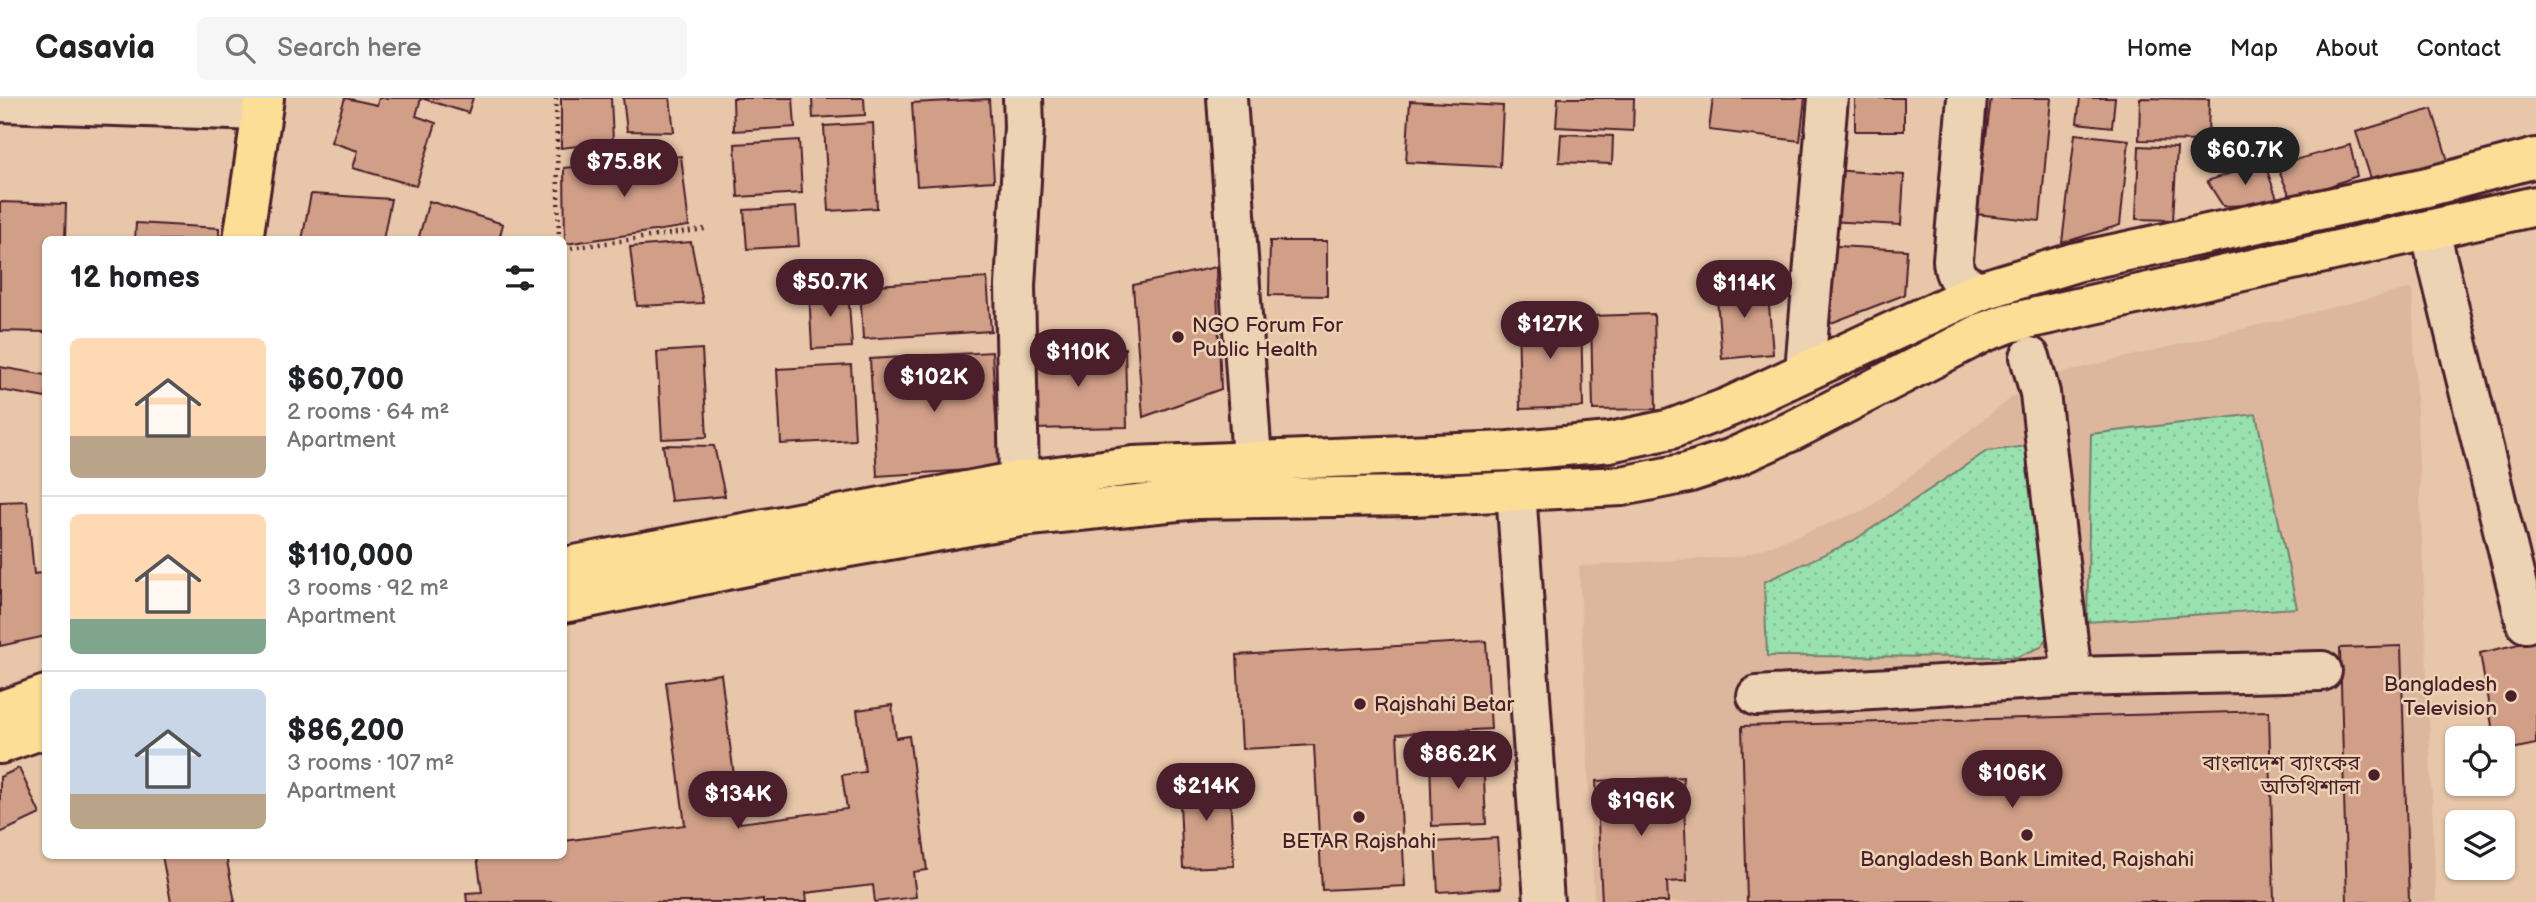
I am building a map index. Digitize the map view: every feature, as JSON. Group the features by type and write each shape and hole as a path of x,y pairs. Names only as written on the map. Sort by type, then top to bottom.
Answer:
{"main road":[{"path":"244,236 262,105"},
{"path":"567,566 1019,481 1133,466 1509,451 1610,442 1671,429 1729,407 1980,291 2077,262 2427,187 2536,158"},
{"path":"567,602 1020,517 1197,499 1413,496 1622,486 1687,473 1730,459 1792,431 1984,332 2009,323 2536,206"},
{"path":"0,711 42,696"},
{"path":"0,744 42,729"}],"street":[{"path":"1019,481 1015,286 1024,127 1023,98"},
{"path":"1227,98 1252,460"},
{"path":"1805,370 1828,98"},
{"path":"1967,98 1955,223 1954,274 1962,284 1980,291"},
{"path":"0,102 262,105"},
{"path":"2430,231 2526,623"},
{"path":"2030,356 2040,393 2072,677"},
{"path":"1516,490 1544,902"},
{"path":"1757,696 2072,677 2322,671"}],"path":[{"path":"556,98 559,236"},
{"path":"567,249 705,229"}],"shaded area":[{"path":"2412,288 2436,902 1594,902 1579,566 1743,556 1867,509 2036,379"}],"green space":[{"path":"2256,414 2297,608 2087,622 2091,434"},
{"path":"2052,443 2054,626 2041,647 2017,657 1767,656 1764,582 1853,541 1987,451"}],"building":[{"path":"345,98 377,105 379,98 421,98 416,116 436,123 416,186 353,168 358,151 331,142"},
{"path":"421,98 473,98 468,113"},
{"path":"561,98 611,98 613,142 561,148"},
{"path":"623,98 670,98 674,132 627,131"},
{"path":"733,98 793,98 795,127 734,131"},
{"path":"812,98 864,98 865,115 813,118"},
{"path":"1558,98 1634,98 1633,131 1556,127"},
{"path":"1713,98 1805,98 1800,141 1709,130"},
{"path":"1855,98 1904,98 1904,131 1855,131"},
{"path":"1991,98 2051,98 2040,221 1976,214"},
{"path":"2080,98 2115,98 2112,127 2077,123"},
{"path":"2140,98 2209,99 2208,141 2139,140"},
{"path":"989,99 994,181 917,186 912,103"},
{"path":"1410,101 1503,106 1500,167 1406,162"},
{"path":"2432,109 2449,164 2374,188 2356,132"},
{"path":"873,123 877,208 829,211 824,126"},
{"path":"1561,134 1613,136 1612,164 1559,162"},
{"path":"2075,134 2129,140 2120,225 2062,243"},
{"path":"799,140 802,193 738,197 735,144"},
{"path":"2350,145 2357,176 2292,200 2276,165"},
{"path":"2139,146 2177,148 2173,220 2136,219"},
{"path":"681,156 689,226 567,244 564,168"},
{"path":"2264,162 2279,204 2223,206 2207,181"},
{"path":"1832,170 1904,175 1901,225 1828,221"},
{"path":"311,194 391,199 384,236 303,236"},
{"path":"429,201 503,224 500,236 419,236"},
{"path":"0,202 66,204 65,236 42,236 42,332 0,331"},
{"path":"796,207 799,246 747,249 744,210"},
{"path":"136,223 219,228 219,236 135,236"},
{"path":"1270,241 1327,241 1327,296 1269,295"},
{"path":"691,242 703,303 637,306 630,247"},
{"path":"1819,245 1907,250 1904,295 1818,328"},
{"name":"NGO Forum For Public Health","path":"1216,267 1221,389 1143,417 1133,285"},
{"path":"987,278 991,331 863,339 860,286"},
{"path":"1767,282 1773,354 1722,359 1716,287"},
{"path":"848,289 852,347 812,349 809,291"},
{"path":"1581,312 1583,407 1520,409 1518,314"},
{"path":"1654,314 1656,409 1593,410 1591,316"},
{"path":"1125,348 1127,427 1031,429 1030,350"},
{"path":"702,349 707,437 662,439 657,352"},
{"path":"992,352 999,468 877,476 870,359"},
{"path":"851,365 855,440 781,444 777,369"},
{"path":"0,367 42,374 42,397 0,390"},
{"path":"663,445 714,446 725,496 671,501"},
{"path":"27,501 34,574 42,573 42,637 0,646 0,502"},
{"name":"Bangladesh Television","path":"2536,640 2536,744 2515,748 2515,726 2492,726 2480,653"},
{"name":"BETAR Rajshahi","path":"1486,641 1491,729 1397,734 1405,886 1322,890 1314,745 1242,749 1237,655"},
{"name":"বাংলাদেশ ব্যাংকের অতিথিশালা","path":"2401,646 2409,902 2347,902 2340,648"},
{"path":"721,674 740,823 847,809 842,775 865,772 857,710 892,705 896,738 909,736 927,870 913,872 916,897 875,902 873,885 806,893 807,902 763,902 763,899 741,902 467,902 466,893 482,892 477,859 567,859 567,841 685,825 666,682"},
{"path":"2269,711 2274,902 1747,902 1742,726"},
{"path":"1483,755 1486,824 1432,826 1430,758"},
{"path":"19,768 40,814 0,833 0,777"},
{"path":"1683,777 1687,881 1667,882 1668,902 1602,902 1596,781"},
{"path":"1229,778 1234,866 1183,868 1179,781"},
{"path":"1497,838 1501,888 1438,892 1435,842"},
{"path":"163,859 227,859 235,902 171,902"}],"place":[{"name":"NGO Forum For Public Health","path":"1178,337"},
{"name":"Bangladesh Television","path":"2511,696"},
{"name":"Rajshahi Betar","path":"1360,704"},
{"name":"বাংলাদেশ ব্যাংকের অতিথিশালা","path":"2374,775"},
{"name":"BETAR Rajshahi","path":"1359,817"},
{"name":"Bangladesh Bank Limited, Rajshahi","path":"2027,835"}]}
